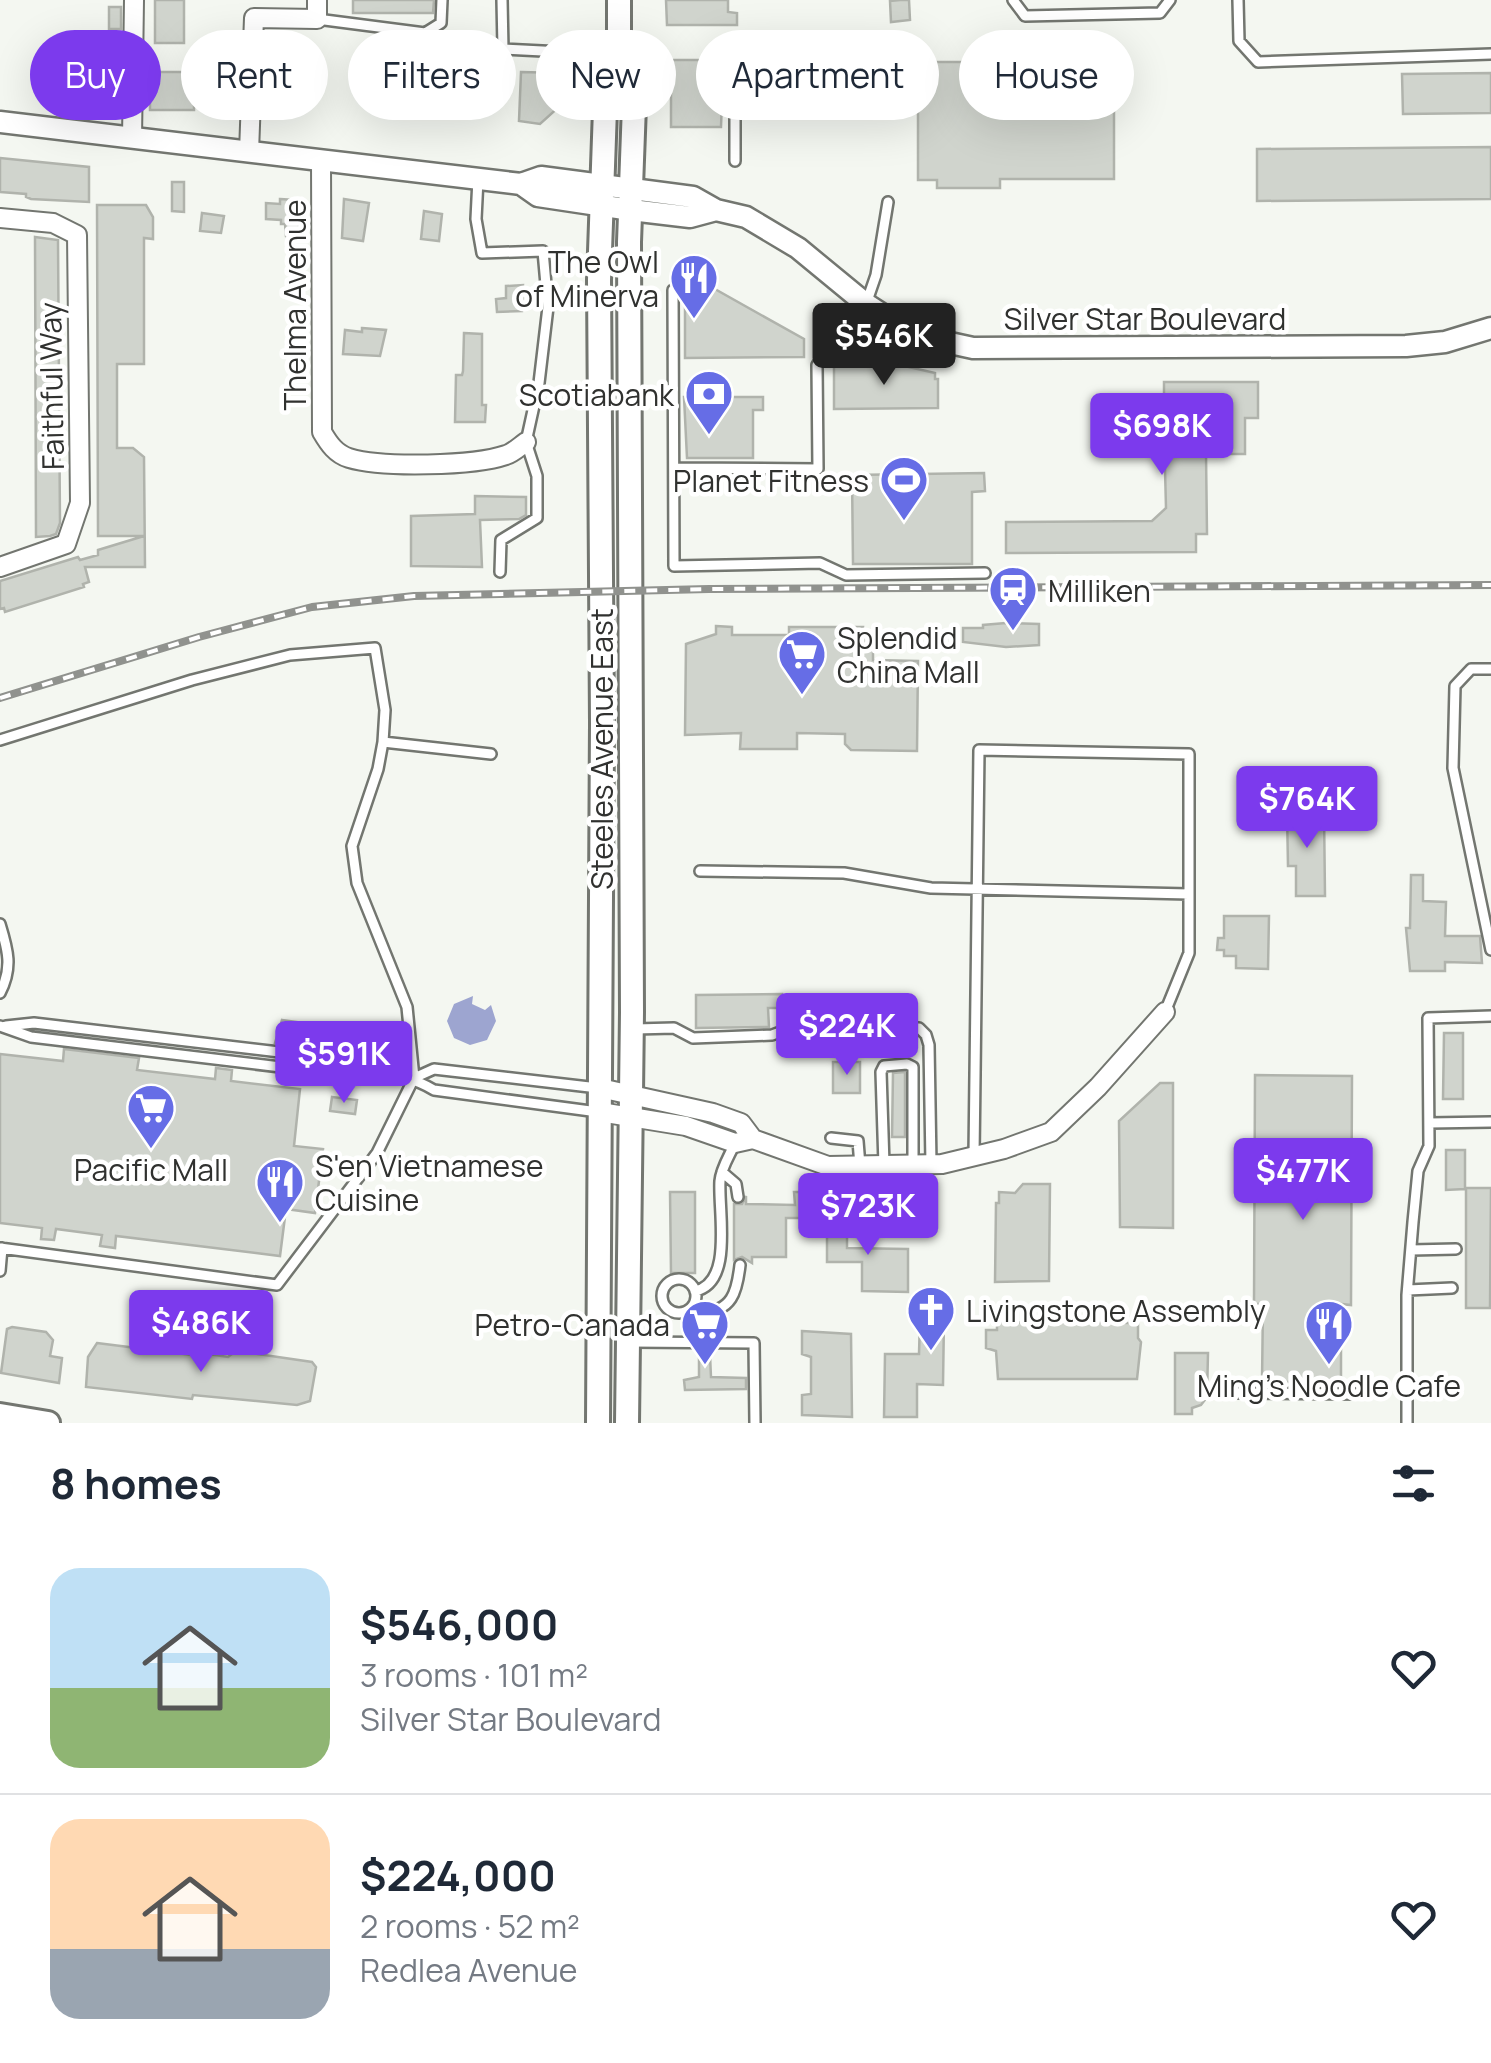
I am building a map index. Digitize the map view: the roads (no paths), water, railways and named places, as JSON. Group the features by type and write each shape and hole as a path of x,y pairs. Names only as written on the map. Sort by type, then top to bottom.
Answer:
{"main road":[{"name":"Steeles Avenue East","path":"619,0 619,30"},
{"name":"Steeles Avenue East","path":"598,1423 605,120"},
{"name":"Steeles Avenue East","path":"627,1423 632,1029 628,465 634,120"},
{"path":"0,1415 48,1423"}],"street":[{"path":"132,138 134,0"},
{"path":"249,152 254,18 317,10"},
{"name":"Silver Star Boulevard","path":"0,122 522,184 541,177 690,217 716,210 746,217 798,248 866,304 927,338 987,349 1406,346 1445,342 1491,328"},
{"name":"Thelma Avenue","path":"321,160 322,432 330,447 346,458 388,464 458,462 507,455 526,442"},
{"name":"Faithful Way","path":"0,218 53,224 77,235 80,503 66,544 0,566"},
{"path":"600,1088 631,1107 686,1126 828,1166 922,1164 1004,1149 1051,1132 1098,1087 1165,1012"},
{"path":"600,1112 631,1107"}],"lane":[{"path":"317,10 425,32 441,23 442,0"},
{"path":"502,0 503,49 536,51"},
{"path":"1012,0 1025,16 1160,13 1170,0"},
{"path":"1238,0 1239,41 1258,62 1491,54"},
{"path":"730,53 735,114 729,104 725,78 730,53"},
{"path":"735,120 735,161"},
{"path":"478,179 476,220 482,253 543,251 548,308 539,383 526,442 537,476 538,518 501,540 500,572"},
{"path":"674,468 818,468 818,365 834,339 866,304 876,274 888,202"},
{"path":"673,290 674,566 820,563 846,576 984,573"},
{"path":"0,740 192,680 290,655 375,648 385,710 384,742 352,846 357,884 407,1007 414,1078 378,1152 276,1285 1,1248 0,1272"},
{"path":"1491,669 1470,668 1455,686 1454,768 1491,950"},
{"path":"384,742 491,754"},
{"path":"974,1156 979,750 1190,754 1189,953 1165,1012"},
{"path":"700,870 844,873 931,888 1189,894"},
{"path":"0,924 10,956 0,993"},
{"path":"1407,1423 1411,1250 1418,1171 1428,1146 1428,1018 1491,1016"},
{"path":"0,1026 31,1036 297,1069 414,1078 434,1090 600,1112"},
{"path":"632,1029 674,1028 693,1038 772,1035 791,1028 919,1028 929,1045 922,1164"},
{"path":"884,1164 880,1072 884,1066 907,1064 913,1068 922,1164"},
{"path":"414,1078 434,1068 600,1088"},
{"path":"1429,1123 1491,1122"},
{"path":"831,1138 858,1141 860,1166"},
{"path":"696,1292 713,1282 720,1267 722,1172 744,1141"},
{"path":"722,1172 736,1184 738,1196"},
{"path":"1411,1250 1456,1248"},
{"path":"695,1307 696,1292 689,1282 678,1279 668,1283 662,1293 664,1304 672,1311 683,1312 695,1307 702,1304 722,1307 737,1291 740,1265"},
{"path":"1408,1290 1452,1288"},
{"path":"629,1342 754,1343 755,1423"},
{"path":"1236,1393 1364,1394"}],"water":[{"path":"473,996 472,1004 485,1010 491,1005 496,1021 487,1040 470,1045 454,1038 447,1021 454,1004"}],"railway":[{"path":"0,698 312,607 414,596 709,589 1491,585"}],"place":[{"name":"The Owl of Minerva","path":"694,320"},
{"name":"Scotiabank","path":"709,436"},
{"name":"Planet Fitness","path":"904,522"},
{"name":"Milliken","path":"1013,632"},
{"name":"Splendid China Mall","path":"802,696"},
{"name":"Pacific Mall","path":"151,1150"},
{"name":"S'en Vietnamese Cuisine","path":"280,1224"},
{"name":"Livingstone Assembly","path":"931,1352"},
{"name":"Petro-Canada","path":"705,1366"},
{"name":"Ming's Noodle Cafe","path":"1329,1366"}]}
